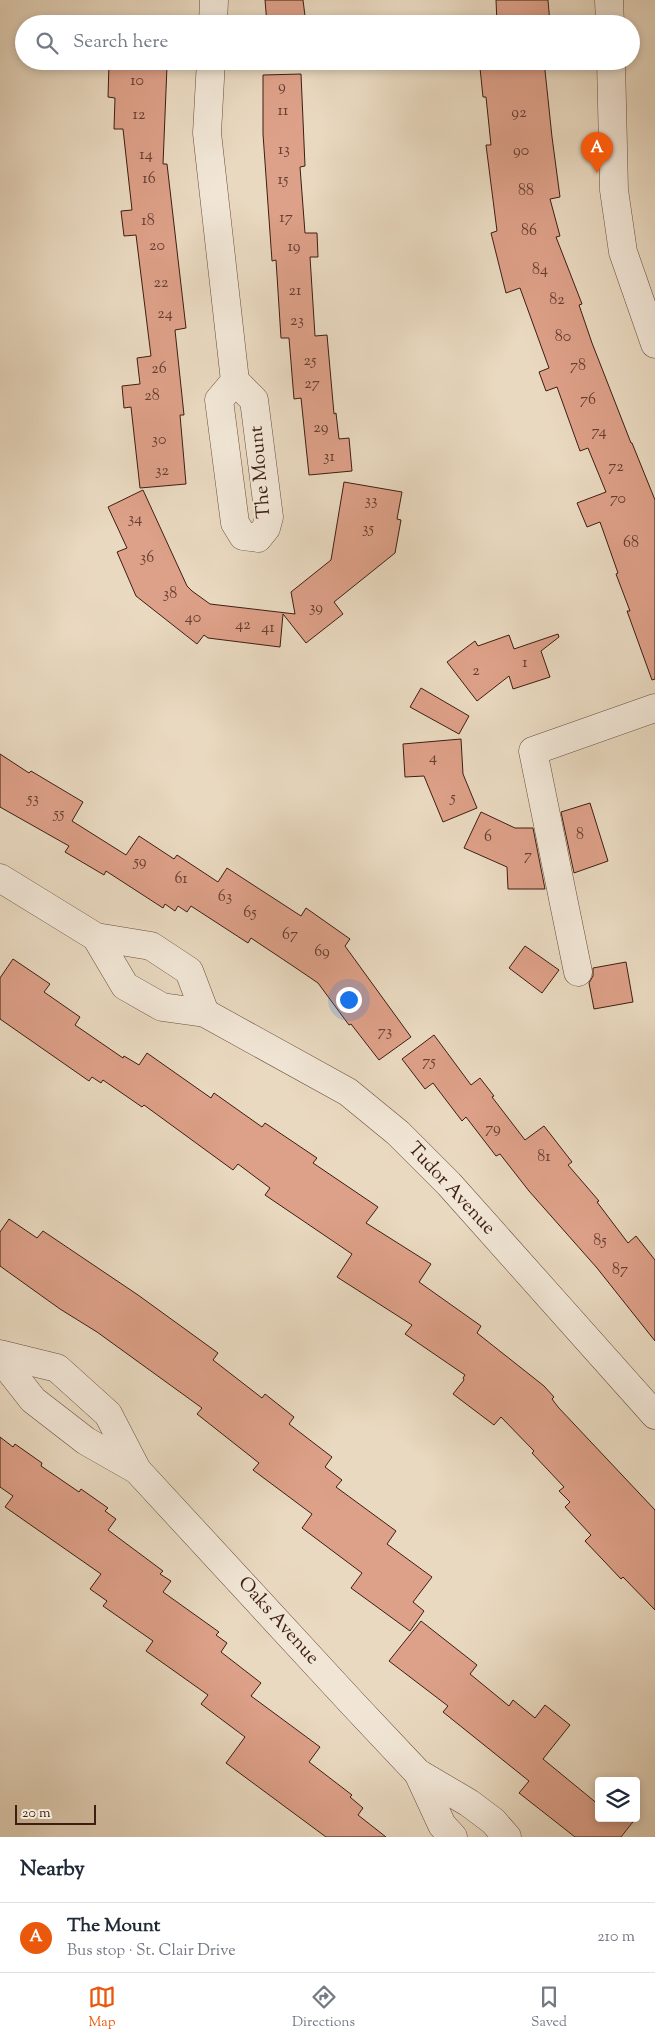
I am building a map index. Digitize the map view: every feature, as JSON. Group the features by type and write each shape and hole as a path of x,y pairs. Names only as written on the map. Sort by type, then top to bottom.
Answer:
{"street":[{"path":"213,15 214,0"},
{"path":"610,0 610,15"},
{"path":"210,70 207,133 235,381"},
{"path":"611,70 614,190 623,252 655,344"},
{"name":"The Mount","path":"235,381 254,400 269,517 266,528 258,538 243,536 235,523 219,400 235,381"},
{"path":"578,972 533,751 655,708"},
{"name":"Tudor Avenue","path":"0,878 96,938 151,946 189,970 205,1012"},
{"name":"Tudor Avenue","path":"96,938 125,986 162,1007 205,1012 348,1092 398,1133 449,1184 655,1415"},
{"name":"Oaks Avenue","path":"0,1354 57,1368 108,1414 137,1470 418,1773 470,1803 493,1821 507,1837"},
{"name":"Oaks Avenue","path":"0,1358 33,1400 86,1441 137,1470"},
{"name":"Oaks Avenue","path":"418,1773 442,1825 453,1837"}],"building":[{"path":"265,0 303,0 305,15 266,15"},
{"path":"496,0 548,0 549,15 497,15"},
{"path":"109,70 167,70 163,164 167,164 186,328 175,330 184,415 180,415 186,484 140,488 131,407 124,408 122,386 140,384 137,358 151,356 136,235 124,236 121,211 132,210 123,129 114,129 115,98 108,97"},
{"path":"480,70 545,70 560,197 550,199 560,236 556,237 582,304 579,305 592,343 655,500 655,679 652,680 627,611 630,611 600,522 587,527 577,503 606,492 588,448 580,451 557,387 546,391 539,372 549,368 520,288 506,293 491,233 497,231 486,145 491,145 486,97 483,97"},
{"path":"301,74 305,166 300,167 305,233 317,233 318,257 310,257 315,336 327,335 334,414 336,413 339,439 349,438 352,471 309,475 301,398 294,399 289,338 281,338 276,260 272,261 263,134 263,75"},
{"path":"344,482 402,492 397,519 401,520 395,553 334,602 343,614 306,643 283,614 280,647 208,638 204,635 197,644 136,596 117,552 127,548 108,507 143,490 187,586 192,591 210,604 295,614 291,592 331,560"},
{"path":"558,634 559,637 541,651 550,677 513,689 509,676 477,701 447,662 475,641 478,646 509,635 514,649"},
{"path":"421,688 469,716 459,734 410,707"},
{"path":"461,739 463,774 477,808 443,822 424,776 405,777 403,744"},
{"path":"0,754 29,773 31,771 83,802 72,821 126,855 139,836 174,859 177,855 218,882 227,868 301,916 306,908 350,939 345,946 411,1037 379,1060 351,1024 349,1025 318,983 251,938 248,943 191,906 187,912 178,906 175,911 165,904 163,908 106,871 104,875 65,852 69,846 0,807"},
{"path":"590,803 608,861 574,873 561,812"},
{"path":"481,812 515,828 533,828 545,889 508,889 507,867 464,848"},
{"path":"525,946 559,970 542,993 509,968"},
{"path":"13,959 50,984 44,992 80,1017 75,1025 123,1058 124,1056 139,1065 147,1053 211,1098 214,1093 262,1127 265,1123 317,1158 313,1163 378,1207 366,1223 431,1264 419,1282 481,1326 477,1333 544,1386 554,1397 552,1399 558,1407 655,1510 655,1610 623,1577 621,1579 585,1541 591,1535 565,1507 570,1502 559,1491 564,1487 532,1453 534,1451 501,1417 494,1425 453,1394 464,1380 465,1375 405,1334 412,1325 337,1277 352,1254 265,1195 270,1188 238,1164 233,1170 144,1105 142,1107 103,1080 101,1083 92,1077 89,1081 0,1019 0,978"},
{"path":"626,962 633,1002 594,1009 589,983 593,976 593,968"},
{"path":"434,1035 471,1085 480,1078 525,1140 544,1126 572,1162 568,1165 599,1201 597,1202 628,1243 636,1236 655,1260 655,1341 597,1268 529,1191 500,1154 496,1156 466,1117 462,1121 433,1083 425,1089 402,1059"},
{"path":"9,1219 37,1238 43,1231 138,1295 218,1353 213,1360 262,1398 265,1394 294,1417 289,1424 332,1457 325,1467 342,1480 336,1487 396,1531 387,1544 432,1577 413,1602 424,1611 410,1631 351,1588 362,1573 302,1528 312,1514 253,1470 259,1463 197,1414 202,1408 97,1332 60,1309 0,1266 0,1232"},
{"path":"0,1437 13,1447 15,1444 42,1463 41,1466 79,1492 81,1489 108,1508 105,1511 116,1519 108,1530 163,1571 160,1574 171,1581 163,1592 219,1632 216,1635 227,1643 221,1652 261,1683 251,1696 320,1747 309,1762 352,1795 350,1797 363,1808 358,1815 386,1837 326,1837 226,1763 245,1737 201,1704 208,1695 146,1651 153,1641 103,1606 107,1601 90,1589 101,1574 5,1507 13,1496 0,1487"},
{"path":"421,1621 477,1665 470,1674 509,1706 513,1700 535,1718 545,1705 570,1725 543,1759 595,1802 595,1822 633,1822 621,1837 575,1837 519,1793 529,1781 443,1712 448,1706 389,1661"}],"place":[{"name":"The Mount","path":"597,173"}]}
